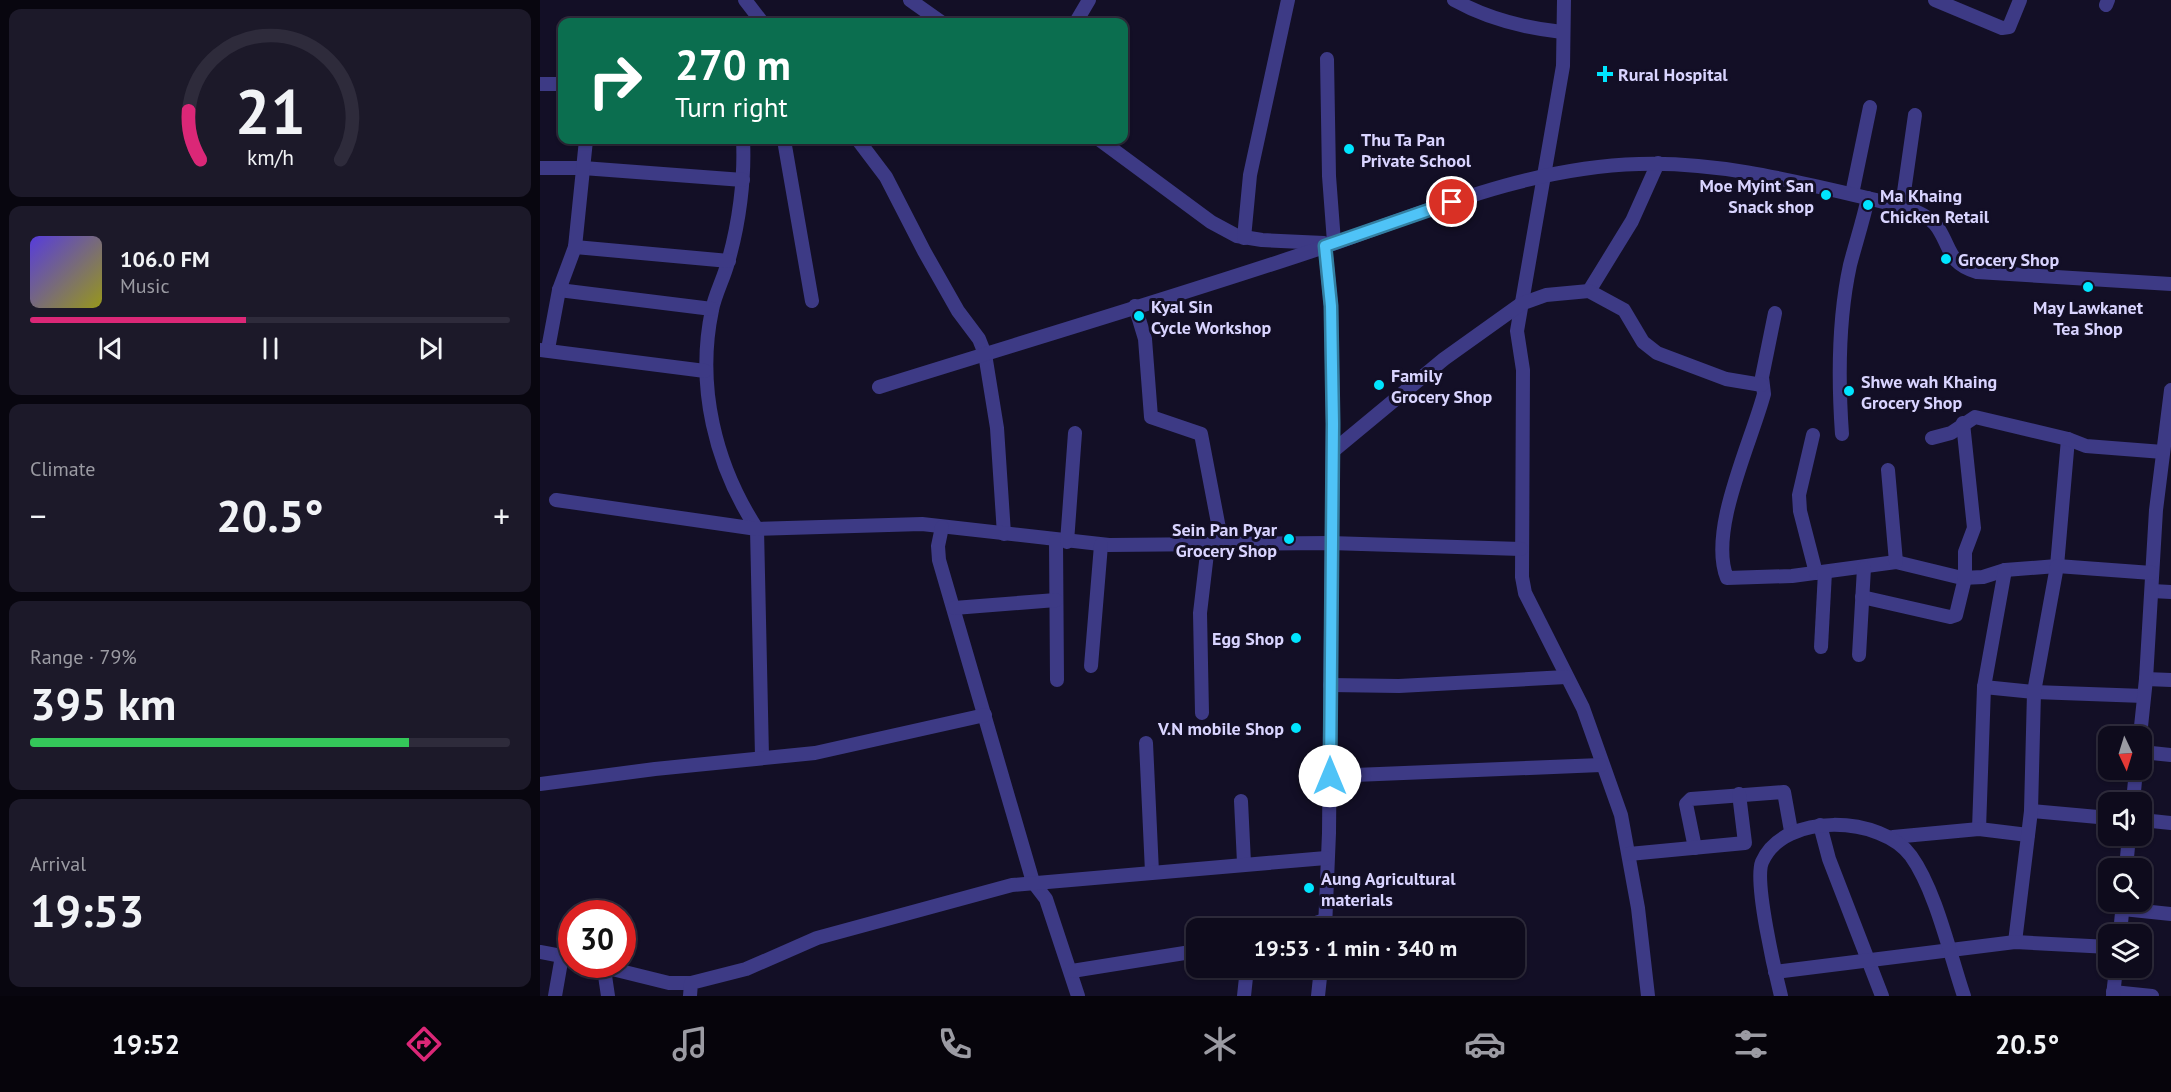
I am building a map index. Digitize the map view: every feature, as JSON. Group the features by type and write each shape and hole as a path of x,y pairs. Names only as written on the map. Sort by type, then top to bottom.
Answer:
{"street":[{"path":"745,0 759,18"},
{"path":"910,0 935,18"},
{"path":"1078,18 1089,0"},
{"path":"1454,0 1471,10 1525,28 1562,32"},
{"path":"1564,0 1563,66 1517,331 1523,370 1524,463 1521,549 1525,593 1583,708 1601,765 1621,815 1629,854 1648,996"},
{"path":"1935,0 2002,28 2009,27 2020,0"},
{"path":"1244,238 1250,175 1283,2"},
{"path":"1325,918 1330,776 1330,543 1333,451 1327,59"},
{"path":"540,84 558,84"},
{"path":"1852,194 1870,106"},
{"path":"1902,206 1915,115"},
{"path":"586,144 574,247 559,290 544,349 705,371"},
{"path":"743,144 743,180 729,261 712,309 705,371 709,415 744,510 757,529 762,758"},
{"path":"785,144 812,301"},
{"path":"861,144 886,177 924,251 958,311 979,339 985,354 997,428 1004,534"},
{"path":"1105,144 1211,222 1244,238 1330,244"},
{"path":"1588,291 1632,221 1658,163"},
{"path":"879,387 1330,244 1483,191 1543,176 1658,163 1724,167 1902,206 1921,214 1937,226 1952,258 1964,268 1977,272 2171,284"},
{"path":"540,168 583,168 743,180"},
{"path":"1842,434 1839,386 1841,329 1850,266 1868,198"},
{"path":"574,247 729,261"},
{"path":"559,290 712,309"},
{"path":"1333,451 1444,358 1521,304 1546,295 1588,291 1624,310 1643,342 1657,352 1726,379 1762,385"},
{"path":"1135,306 1145,339 1151,417 1201,434 1222,544"},
{"path":"1775,313 1762,385 1764,394 1723,525 1722,568 1726,578 1864,568 1896,561 1965,578 1994,575 2005,570 2057,566 2152,573"},
{"path":"2141,726 2156,510 2163,452 2169,426 2171,390"},
{"path":"1932,438 1951,433 1975,417 2068,439 2086,446 2163,452"},
{"path":"1862,597 1953,617 1956,615 1965,578 1965,552 1974,528 1963,423"},
{"path":"1057,680 1056,600 1075,433"},
{"path":"1813,435 1799,495 1800,511 1820,572 1821,647"},
{"path":"2015,942 2031,811 2034,692 2057,566 2068,439"},
{"path":"1888,470 1896,561"},
{"path":"556,500 757,529 922,524 1101,545 1330,543 1521,549"},
{"path":"2156,510 2171,511"},
{"path":"942,527 938,546 939,560 1033,882 1046,899 1072,971 1078,996"},
{"path":"1091,666 1101,545"},
{"path":"1202,713 1200,613 1208,545"},
{"path":"1859,655 1864,568"},
{"path":"1979,829 1984,687 2005,570"},
{"path":"2152,591 2171,592"},
{"path":"954,608 1056,600"},
{"path":"1330,685 1399,686 1566,677"},
{"path":"2146,679 2171,680"},
{"path":"1984,687 2034,692 2144,696"},
{"path":"540,784 815,753 985,715"},
{"path":"1146,743 1152,872"},
{"path":"2152,753 2171,755"},
{"path":"1330,776 1601,765"},
{"path":"1695,848 1687,800 1784,792 1791,831"},
{"path":"1629,854 1745,843 1739,794"},
{"path":"1241,801 1244,863"},
{"path":"2031,811 2098,817"},
{"path":"2152,821 2171,823"},
{"path":"1781,996 1763,906 1761,864 1767,853 1791,831 1820,825 1867,828 1893,837 1979,829 2028,835"},
{"path":"1820,825 1829,859 1866,960 1882,996"},
{"path":"1893,837 1911,856 1928,888 1964,996"},
{"path":"636,976 690,989 747,969 817,938 1000,888 1033,882 1326,858"},
{"path":"2152,910 2171,914"},
{"path":"1775,972 2015,942 2098,946"},
{"path":"540,952 558,955"},
{"path":"1072,971 1186,953"},
{"path":"555,996 561,978"},
{"path":"602,978 608,996"},
{"path":"1244,996 1246,978"},
{"path":"1318,996 1320,978"},
{"path":"2115,978 2113,994 2152,996"}],"place":[{"name":"Rural Hospital","path":"1605,74"},
{"name":"Thu Ta Pan Private School","path":"1349,149"},
{"name":"Moe Myint San Snack shop","path":"1826,195"},
{"name":"Ma Khaing Chicken Retail","path":"1868,205"},
{"name":"Grocery Shop","path":"1946,259"},
{"name":"May Lawkanet Tea Shop","path":"2088,287"},
{"name":"Kyal Sin Cycle Workshop","path":"1139,316"},
{"name":"Family Grocery Shop","path":"1379,385"},
{"name":"Shwe wah Khaing Grocery Shop","path":"1849,391"},
{"name":"Sein Pan Pyar Grocery Shop","path":"1289,539"},
{"name":"Egg Shop","path":"1296,638"},
{"name":"V.N mobile Shop","path":"1296,728"},
{"name":"Aung Agricultural materials","path":"1309,888"}],"route":[{"path":"1330,776 1330,545 1333,424 1331,306 1325,246 1452,202"}]}
